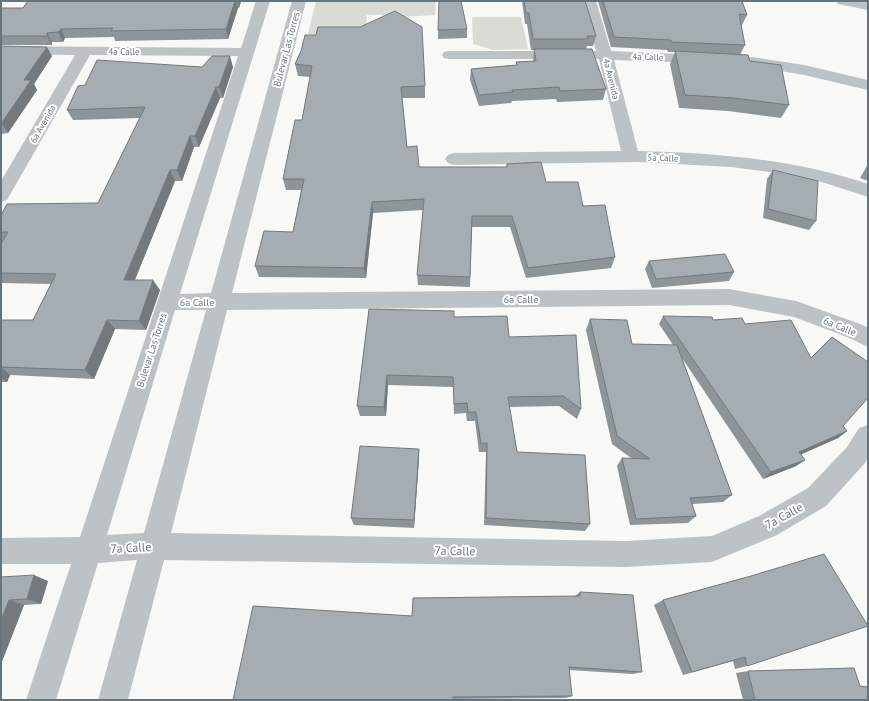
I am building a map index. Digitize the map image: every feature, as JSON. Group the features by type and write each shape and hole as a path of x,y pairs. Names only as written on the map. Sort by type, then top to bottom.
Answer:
{"street":[{"name":"Bulevar Las Torres","path":"41,700 263,1"},
{"name":"Bulevar Las Torres","path":"113,700 299,1"},
{"name":"4a Avenida","path":"589,1 605,55 631,157"},
{"path":"843,1 868,6"},
{"name":"4a Calle","path":"1,50 85,52 246,52"},
{"name":"6a Avenida","path":"1,196 85,52"},
{"name":"4a Calle","path":"449,55 605,55 713,59"},
{"path":"736,61 804,70 868,85"},
{"name":"5a Calle","path":"454,159 631,157 708,160 759,165 823,176 868,191"},
{"name":"6a Calle","path":"167,302 729,297 796,309 855,331 868,338"},
{"name":"7a Calle","path":"1,551 88,550 153,546 626,554 712,549 768,526 817,497 856,455 868,436"}],"shaded area":[{"path":"316,1 436,1 435,15 383,18 384,15 367,15 366,29 356,36 308,34"},
{"path":"472,17 521,17 528,49 493,50 473,44"}],"building":[{"path":"28,1 235,1 226,29 111,31 113,28 61,29 58,32 47,33 47,36 1,36 1,8 23,8"},
{"path":"439,1 461,1 467,29 438,30"},
{"path":"524,1 585,1 596,36 587,36 588,39 533,39 529,13 526,13"},
{"path":"603,1 742,1 747,15 739,14 745,45 671,42 671,40 614,37"},
{"path":"395,11 422,27 425,86 401,87 407,147 417,146 419,167 507,167 507,164 541,162 546,182 578,182 583,206 605,205 615,257 528,268 512,216 472,216 470,277 417,275 424,199 372,202 364,268 255,266 264,231 293,232 304,179 283,179 295,120 302,120 312,66 295,64 301,51 305,35 316,35 318,27 360,27"},
{"path":"1,46 47,47 24,80 31,80 1,124"},
{"path":"534,49 592,49 606,89 560,91 559,87 512,90 513,92 479,95 471,69 517,65 516,62 536,61"},
{"path":"675,51 748,55 750,61 781,65 789,105 734,98 685,95"},
{"path":"212,56 230,56 219,87 216,87 195,136 190,136 177,170 170,170 124,280 153,280 139,321 107,320 85,370 1,367 1,320 33,320 56,274 1,273 1,244 8,232 1,232 1,215 7,204 98,203 145,107 67,110 78,86 85,85 97,60 202,67"},
{"path":"773,170 818,181 816,221 768,209"},
{"path":"725,254 734,272 656,279 649,261"},
{"path":"369,309 454,311 454,317 507,316 509,337 576,335 581,409 563,396 508,397 517,452 585,455 590,524 486,518 487,443 481,444 476,412 468,412 467,403 454,404 453,377 387,375 384,407 357,406"},
{"path":"663,316 712,317 713,320 742,318 745,324 791,320 811,358 832,337 868,362 868,398 843,426 847,431 799,452 805,460 771,472"},
{"path":"590,319 627,320 632,344 677,345 732,495 690,498 696,516 636,519 622,458 650,459 617,436"},
{"path":"360,446 419,449 414,520 351,518"},
{"path":"824,554 868,626 747,666 745,657 692,672 663,600"},
{"path":"34,575 27,599 9,600 1,620 1,577"},
{"path":"580,592 633,595 642,672 569,667 572,696 453,697 453,700 233,700 253,606 412,616 413,598 580,596"},
{"path":"854,668 860,686 868,687 868,700 755,700 748,671"}]}
